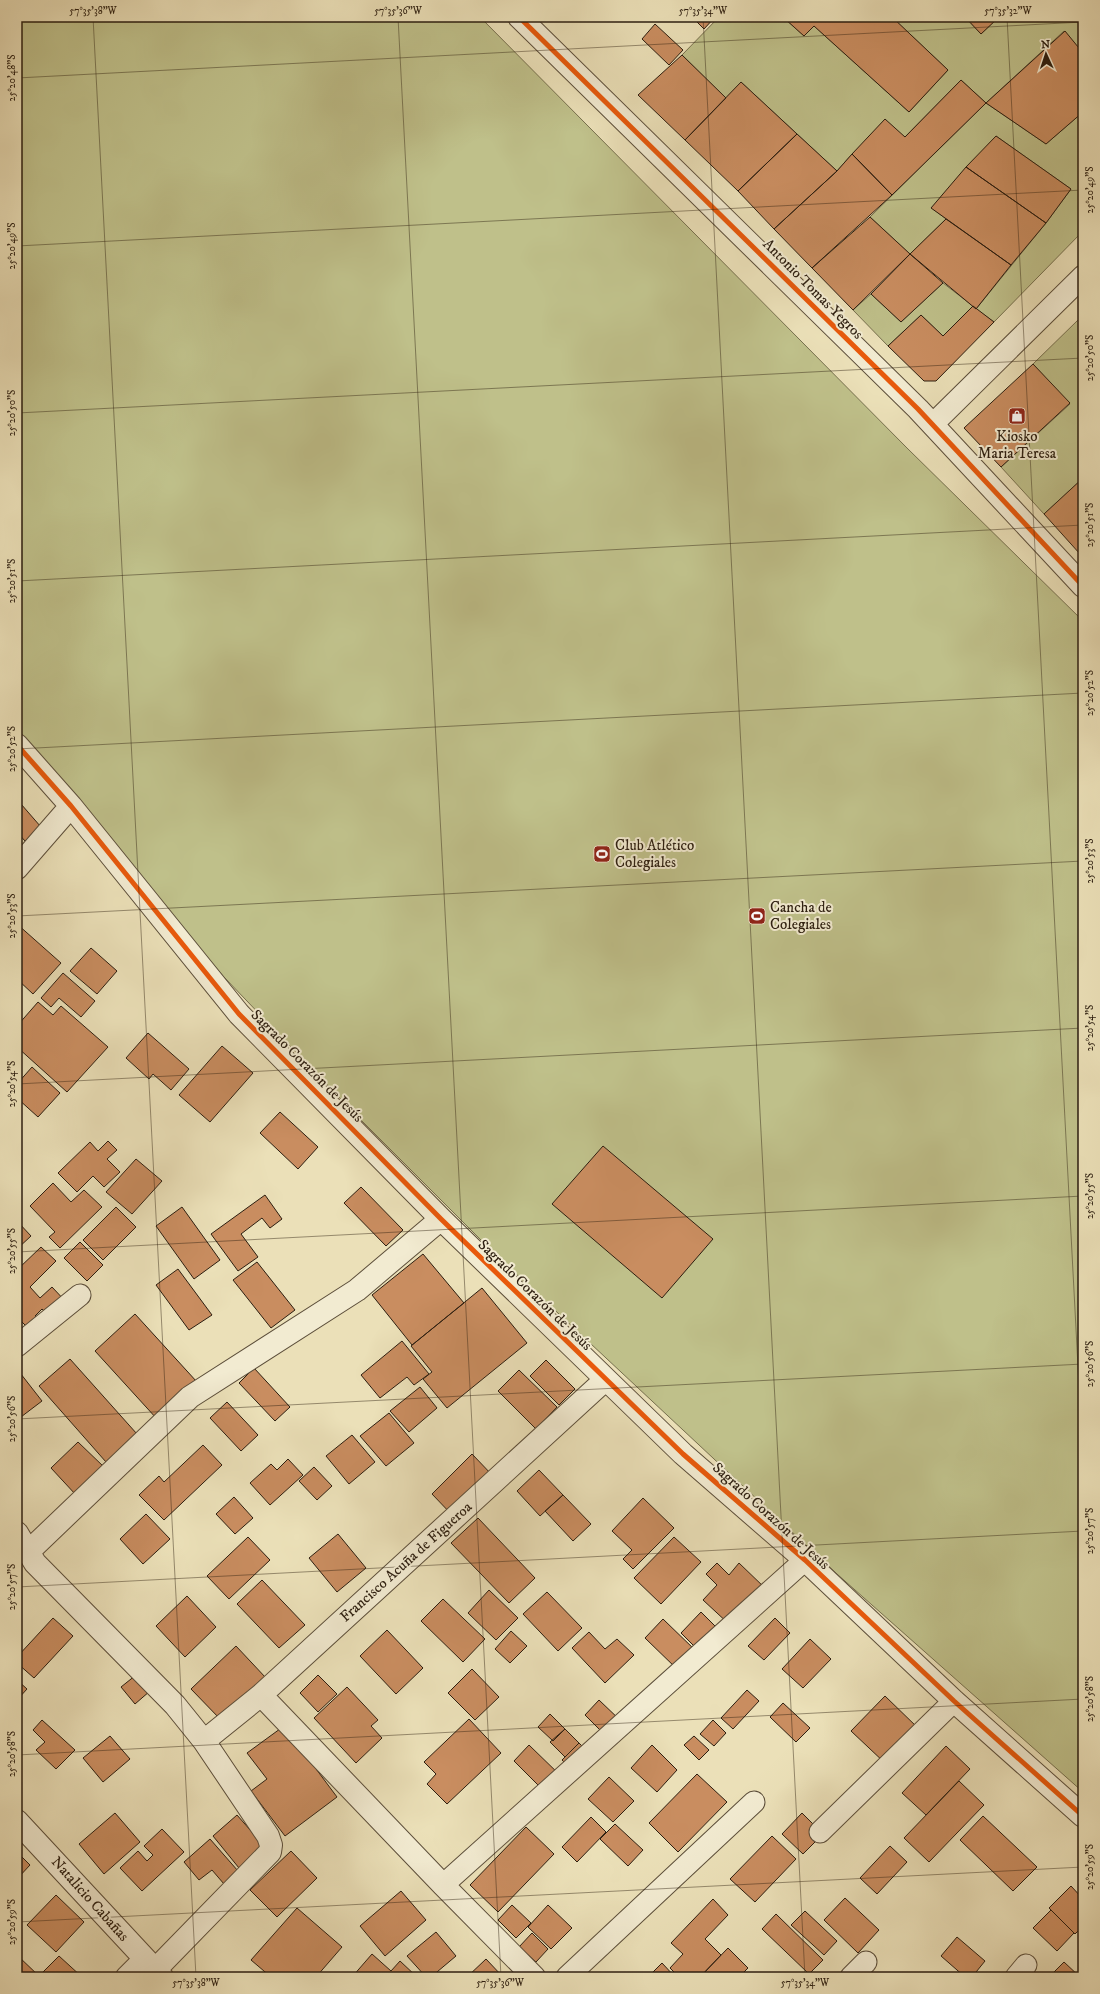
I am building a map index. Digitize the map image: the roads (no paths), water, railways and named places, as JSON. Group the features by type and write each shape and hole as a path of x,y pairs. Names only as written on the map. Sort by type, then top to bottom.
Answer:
{"street":[{"name":"Antonio Tomas Yegros","path":"519,17 933,424 1080,577"},
{"name":"Sagrado Corazón de Jesús","path":"17,745 71,806 239,1014 441,1219 683,1454 805,1560 954,1700 1083,1816"},
{"path":"17,868 71,806"},
{"path":"28,1552 190,1397 357,1290 441,1219"},
{"name":"Francisco Acuña de Figueroa","path":"204,1741 261,1695 606,1380"},
{"path":"17,1533 35,1563 175,1705 204,1741 268,1836 271,1845 270,1852 154,1969 127,1977"},
{"path":"261,1695 443,1886 534,1977"},
{"name":"Natalicio Cabañas","path":"17,1820 154,1969"}],"lane":[{"path":"933,424 1083,276"},
{"path":"17,1346 80,1295"},
{"path":"443,1886 805,1560"},
{"path":"820,1832 954,1700"},
{"path":"567,1977 754,1802"},
{"path":"851,1977 866,1962"}],"place":[{"name":"Kiosko Maria Teresa","path":"1017,416"},
{"name":"Club Atlético Colegiales","path":"602,854"},
{"name":"Cancha de Colegiales","path":"757,916"}]}
